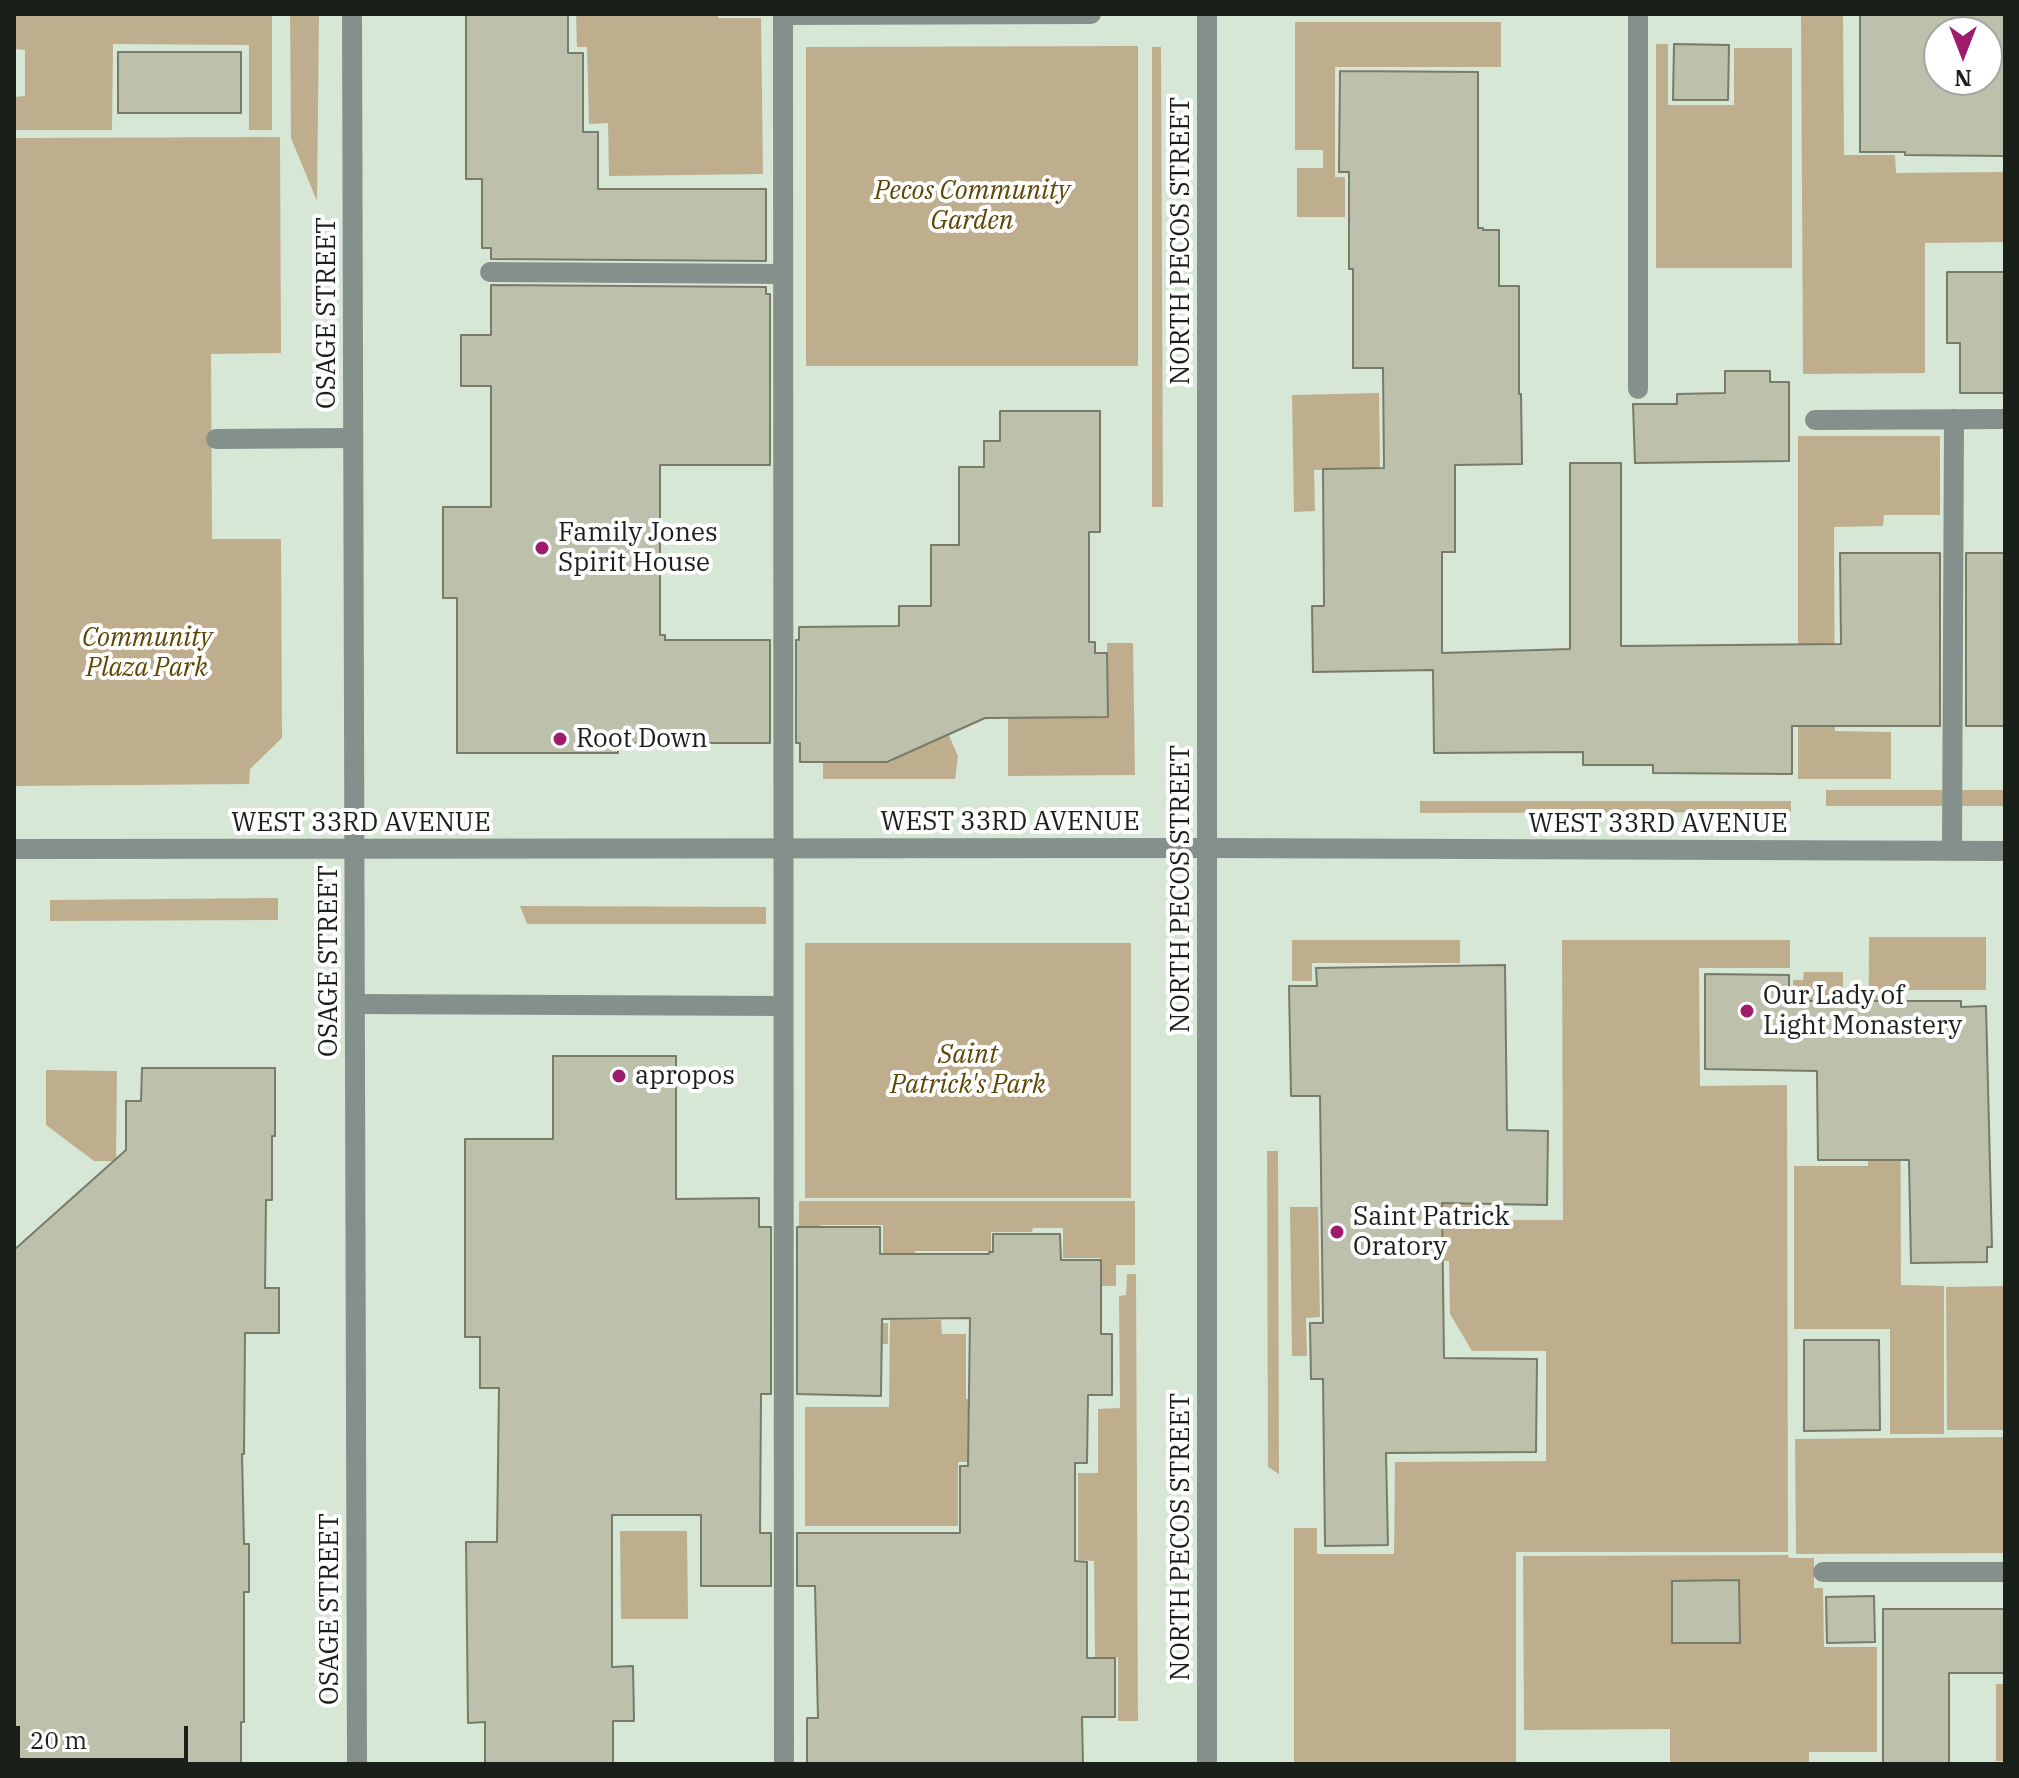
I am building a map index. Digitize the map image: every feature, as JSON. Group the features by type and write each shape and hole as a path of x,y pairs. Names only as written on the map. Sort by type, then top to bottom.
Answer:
{"street":[{"name":"OSAGE STREET","path":"352,14 357,1764"},
{"path":"784,1764 783,14 1091,14"},
{"name":"NORTH PECOS STREET","path":"1207,14 1207,1764"},
{"path":"1638,14 1638,389"},
{"path":"490,272 783,274"},
{"path":"1952,851 1954,419"},
{"path":"1815,420 2005,419"},
{"path":"216,439 353,438"},
{"name":"WEST 33RD AVENUE","path":"14,849 2005,851"},
{"path":"355,1004 783,1006"},
{"path":"1823,1572 2005,1572"}],"green space":[{"path":"14,14 272,14 272,130 249,130 249,45 113,44 112,130 14,130 14,97 25,96 25,50 14,49"},
{"path":"290,14 319,14 317,201 291,138"},
{"path":"576,14 718,14 718,18 761,18 763,174 609,176 608,123 589,124 587,47 577,47"},
{"path":"1801,14 1843,14 1844,155 1895,155 1896,173 2005,172 2005,242 1925,243 1925,373 1803,374"},
{"path":"1295,22 1501,22 1501,67 1335,67 1335,177 1345,177 1345,217 1297,217 1297,168 1323,168 1323,150 1295,150"},
{"path":"1656,44 1668,44 1668,105 1734,105 1734,48 1792,48 1792,268 1656,268"},
{"name":"Pecos Community Garden","path":"1138,46 1138,366 806,366 806,47"},
{"path":"1152,47 1161,47 1163,507 1152,507"},
{"name":"Community Plaza Park","path":"280,137 281,353 211,354 212,539 281,539 282,738 250,769 249,784 14,786 14,138"},
{"path":"1379,393 1380,469 1314,470 1315,511 1294,512 1292,395"},
{"path":"1798,436 1940,436 1940,515 1884,515 1883,526 1834,527 1835,731 1891,732 1891,779 1798,779"},
{"path":"1107,643 1133,643 1135,775 1008,776 1008,718 1108,717"},
{"path":"893,672 921,672 958,756 955,779 823,779 823,762 892,762"},
{"path":"1826,790 2005,790 2005,806 1826,806"},
{"path":"1420,801 1791,801 1791,812 1420,813"},
{"path":"278,898 278,920 50,921 50,900"},
{"path":"520,906 766,907 766,924 527,924"},
{"path":"1869,937 1986,937 1986,990 1900,990 1901,1285 1944,1286 1944,1434 1890,1434 1890,1329 1794,1329 1794,1166 1868,1166"},
{"path":"1292,940 1460,940 1460,963 1312,963 1312,981 1292,981"},
{"path":"1562,940 1790,940 1790,968 1699,968 1700,1086 1787,1085 1788,1552 1516,1552 1516,1764 1294,1764 1294,1528 1317,1528 1317,1554 1394,1554 1395,1462 1546,1461 1546,1351 1472,1351 1450,1314 1449,1261 1365,1261 1478,1154 1478,1220 1563,1220"},
{"name":"Saint Patrick's Park","path":"805,943 1131,943 1131,1198 805,1198"},
{"path":"1804,972 1843,972 1843,995 1813,996 1814,1055 1793,1055 1793,980 1803,980"},
{"path":"46,1070 117,1071 116,1161 94,1161 46,1125"},
{"path":"1267,1151 1278,1151 1279,1474 1268,1467"},
{"path":"799,1201 1135,1201 1135,1265 1116,1265 1116,1286 1101,1286 1101,1258 1063,1258 1063,1228 991,1232 991,1251 915,1251 915,1317 883,1317 883,1225 820,1225 820,1311 888,1323 888,1344 820,1344 799,1334"},
{"path":"1290,1207 1318,1207 1320,1317 1306,1318 1307,1356 1292,1356"},
{"path":"1127,1274 1136,1274 1138,1721 1118,1721 1118,1657 1095,1658 1094,1561 1078,1560 1078,1473 1098,1473 1098,1409 1120,1408 1119,1296 1126,1295"},
{"path":"2005,1286 2005,1430 1947,1430 1946,1287"},
{"path":"890,1320 941,1320 942,1334 966,1334 966,1399 990,1400 990,1462 958,1462 958,1526 805,1526 805,1407 889,1407"},
{"path":"2005,1437 2005,1553 1796,1554 1795,1439"},
{"path":"620,1531 687,1531 688,1619 621,1619"},
{"path":"1788,1555 1789,1558 1814,1558 1814,1588 1823,1588 1824,1647 1877,1647 1877,1752 1809,1752 1809,1764 1678,1764 1670,1763 1670,1729 1524,1730 1523,1556"},
{"path":"1996,1684 2005,1684 2005,1761 1996,1761"}],"building":[{"path":"466,14 568,14 568,53 583,53 583,132 598,132 598,189 766,189 766,261 491,259 491,248 482,248 482,179 466,179"},
{"path":"1860,14 2005,14 2005,156 1905,155 1905,152 1860,152"},
{"path":"1674,44 1729,45 1728,100 1673,100"},
{"path":"118,52 241,52 241,113 118,113"},
{"path":"1340,71 1478,72 1478,228 1499,230 1499,286 1519,286 1522,464 1455,465 1455,552 1442,552 1442,653 1570,649 1570,463 1621,463 1621,646 1841,644 1840,553 1940,553 1940,726 1792,726 1792,774 1653,773 1653,765 1583,765 1583,752 1434,753 1433,670 1313,672 1312,606 1324,606 1323,469 1384,468 1383,368 1353,368 1349,172 1339,172"},
{"path":"1947,272 2005,272 2005,393 1960,393 1960,343 1947,343"},
{"path":"491,285 766,287 766,294 770,294 770,465 660,465 660,635 665,635 665,640 770,640 770,743 618,743 618,753 457,753 457,598 443,598 443,507 491,507 491,386 461,386 461,335 491,335"},
{"path":"1725,371 1770,371 1770,382 1789,382 1789,461 1635,463 1633,404 1677,404 1677,394 1725,393"},
{"path":"1000,411 1100,411 1100,532 1089,532 1089,642 1095,642 1095,653 1107,653 1108,717 985,718 887,762 800,762 800,743 796,743 796,640 799,640 799,627 899,626 899,606 931,606 931,545 959,545 959,467 984,467 984,441 1000,441"},
{"path":"1966,553 2005,553 2005,726 1966,726"},
{"name":"Saint Patrick Oratory","path":"1505,965 1507,1130 1548,1131 1547,1205 1442,1203 1444,1358 1537,1359 1536,1452 1386,1453 1388,1545 1325,1546 1323,1379 1311,1379 1310,1323 1323,1323 1320,1096 1291,1096 1289,986 1317,986 1316,968"},
{"path":"1705,974 1789,975 1789,1001 1961,1001 1961,1007 1986,1006 1992,1247 1987,1247 1987,1262 1911,1263 1909,1160 1818,1160 1817,1071 1705,1069"},
{"path":"553,1056 676,1056 676,1199 759,1198 759,1227 771,1227 771,1394 761,1394 760,1533 771,1533 771,1586 701,1586 701,1515 612,1515 612,1667 633,1666 634,1721 613,1721 613,1764 485,1764 485,1722 468,1723 466,1542 497,1542 499,1388 480,1388 480,1337 465,1337 465,1139 553,1139"},
{"path":"142,1068 275,1068 275,1136 272,1136 272,1200 266,1200 265,1288 279,1288 279,1333 245,1333 242,1454 244,1544 249,1544 249,1592 244,1592 241,1764 14,1764 14,1250 126,1150 126,1101 141,1101"},
{"path":"797,1227 880,1227 880,1254 989,1254 993,1252 993,1234 1060,1234 1061,1260 1101,1260 1101,1334 1112,1334 1112,1395 1088,1395 1087,1463 1075,1463 1075,1561 1087,1562 1087,1658 1115,1658 1115,1717 1082,1717 1083,1764 807,1764 807,1718 818,1718 815,1586 797,1586 797,1533 960,1533 960,1466 968,1466 970,1318 882,1319 881,1396 797,1394"},
{"path":"1804,1340 1879,1340 1880,1430 1804,1431"},
{"path":"1739,1580 1740,1643 1672,1643 1672,1581"},
{"path":"1874,1596 1875,1642 1827,1643 1826,1597"},
{"path":"1883,1609 2005,1609 2005,1673 1949,1673 1949,1764 1883,1764"}],"place":[{"name":"Family Jones Spirit House","path":"542,548"},
{"name":"Root Down","path":"560,739"},
{"name":"Our Lady of Light Monastery","path":"1747,1011"},
{"name":"apropos","path":"619,1076"},
{"name":"Saint Patrick Oratory","path":"1337,1232"}]}
